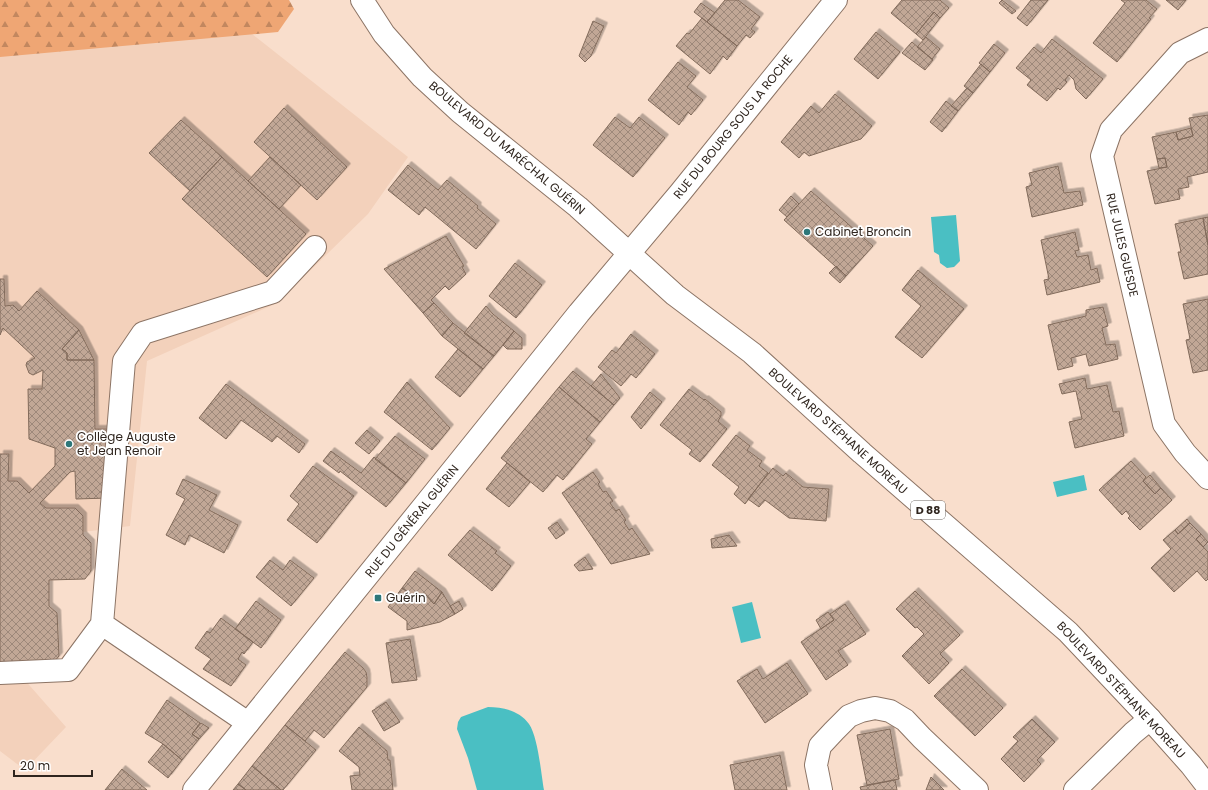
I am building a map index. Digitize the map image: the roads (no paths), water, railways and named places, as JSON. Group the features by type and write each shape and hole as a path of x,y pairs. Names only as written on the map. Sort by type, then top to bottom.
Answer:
{"main road":[{"name":"BOULEVARD DU MARÉCHAL GUÉRIN","path":"362,0 384,34 422,77 460,112 578,207 629,253"},
{"name":"RUE DU BOURG SOUS LA ROCHE","path":"629,253 680,193 836,0"},
{"name":"RUE JULES GUESDE","path":"1208,39 1180,53 1151,84 1111,130 1102,156 1164,424 1185,454 1208,478"},
{"path":"0,673 68,670 102,624 124,361 144,333 273,292 315,247"},
{"name":"BOULEVARD STÉPHANE MOREAU","path":"629,253 675,295 752,353 862,453 1068,632 1150,719 1191,765 1208,787"},
{"name":"RUE DU GÉNÉRAL GUÉRIN","path":"194,790 629,253"},
{"path":"102,624 248,723"},
{"path":"821,790 816,765 820,746 849,716 861,711 875,708 890,711 905,720 977,790"},
{"path":"1075,790 1150,719"}],"water":[{"path":"956,215 960,261 954,267 947,268 940,263 939,255 934,252 931,217"},
{"path":"1084,475 1087,490 1057,497 1053,482"},
{"path":"752,602 761,638 741,643 732,607"},
{"path":"488,707 499,708 516,713 529,724 535,737 544,790 477,790 468,758 457,729 458,722 461,717"}],"place":[{"name":"Cabinet Broncin","path":"807,232"},
{"name":"Collège Auguste et Jean Renoir","path":"69,444"},
{"name":"Guérin","path":"378,598"}]}
